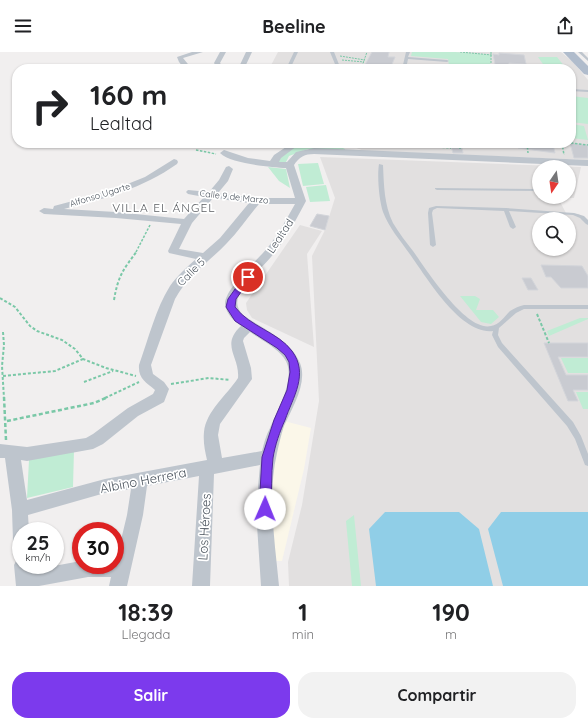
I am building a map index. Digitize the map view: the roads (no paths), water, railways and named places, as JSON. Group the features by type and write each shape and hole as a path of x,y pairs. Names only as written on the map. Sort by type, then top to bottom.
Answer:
{"main road":[{"path":"568,52 588,72"}],"street":[{"path":"184,64 180,57 200,52"},
{"path":"218,64 223,52"},
{"path":"244,64 250,52"},
{"path":"273,165 277,156 289,148"},
{"path":"346,148 356,153"},
{"path":"290,165 296,156 307,151 532,161"},
{"path":"224,153 240,159 273,165 290,165"},
{"name":"Alfonso Ugarte","path":"174,162 128,187 44,211 154,218 187,222"},
{"path":"576,162 588,163"},
{"path":"290,165 301,201"},
{"path":"205,257 173,251 187,222 223,181 229,168"},
{"name":"Calle 9 de Marzo","path":"191,192 256,201 301,201"},
{"name":"Calle 5","path":"6,451 33,453 93,442 129,415 157,400 162,392 160,386 145,380 145,365 169,299 179,282 224,240 256,201"},
{"name":"Lealtad","path":"244,322 231,307 232,299 274,247 301,201"},
{"path":"244,322 280,345 294,362 295,372 293,390 279,420 268,457 265,499 270,586"},
{"name":"Los Héroes","path":"201,586 211,467 212,428 230,397 243,382 245,371 237,342 244,322"},
{"path":"6,451 20,510 20,522"},
{"name":"Albino Herrera","path":"20,510 105,486 268,457"},
{"path":"124,561 135,515 140,479"},
{"path":"24,577 72,570"},
{"path":"118,586 121,574"}],"lane":[{"path":"290,64 296,52"},
{"path":"332,52 336,64"},
{"path":"405,64 408,52"},
{"path":"580,52 588,60"},
{"path":"407,58 447,61"},
{"path":"576,90 588,91"},
{"path":"381,165 384,206 388,218 399,236 441,294 451,305 476,326 486,329 496,328"},
{"path":"437,189 532,190"},
{"path":"433,245 430,213 433,208 506,209 576,215 584,218 588,223"},
{"path":"506,209 514,227"},
{"path":"588,307 520,307 512,312 496,328 495,335 500,345 573,428 588,463"}],"water":[{"path":"385,512 459,512 479,529 493,586 376,586 369,529"},
{"path":"501,512 588,512 588,586 503,586 488,529"}],"district":[{"name":"VILLA EL ÁNGEL","path":"164,208"}]}
